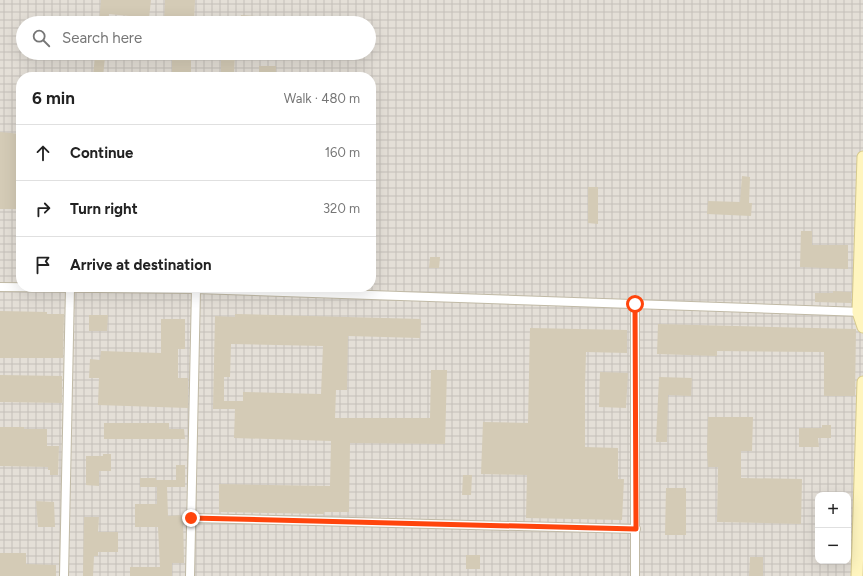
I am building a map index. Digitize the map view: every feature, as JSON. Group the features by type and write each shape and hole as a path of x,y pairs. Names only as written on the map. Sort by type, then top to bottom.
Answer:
{"main road":[{"path":"863,157 860,312 863,327"},
{"path":"857,576 860,541 863,382"}],"street":[{"path":"0,287 16,287"},
{"path":"64,576 70,292"},
{"path":"190,576 196,292"},
{"path":"284,292 860,312"},
{"path":"635,304 635,576"},
{"path":"191,518 636,529"}],"shaded area":[{"path":"0,0 863,0 863,576 0,576"}],"building":[{"path":"101,0 151,0 149,16 109,14 109,16 100,16"},
{"path":"165,0 195,0 194,16 164,16"},
{"path":"95,60 105,60 104,72 93,72"},
{"path":"172,60 191,60 191,72 172,72"},
{"path":"221,60 235,60 234,72 221,72"},
{"path":"259,66 276,66 276,72 259,72"},
{"path":"0,132 16,134 16,209 0,209"},
{"path":"742,176 750,177 749,203 752,203 751,216 707,214 708,201 740,202"},
{"path":"588,187 598,187 598,224 588,223"},
{"path":"801,231 812,231 812,245 848,245 848,269 800,267"},
{"path":"430,257 440,257 439,268 429,268"},
{"path":"833,291 851,292 851,303 815,302 815,293 833,293"},
{"path":"0,311 47,312 47,314 64,314 63,358 0,358"},
{"path":"235,314 421,319 420,338 348,336 347,390 336,390 335,418 430,418 431,370 447,370 445,444 350,443 349,512 324,512 324,514 219,512 219,484 330,486 331,441 234,438 235,409 213,409 215,316 235,317","holes":["231,344 323,346 321,394 243,392 243,401 224,401 224,377 230,377"]},
{"path":"89,315 108,315 107,331 89,331"},
{"path":"161,319 185,319 185,349 178,349 178,378 188,378 188,408 98,405 99,378 89,378 90,359 100,360 101,351 161,353"},
{"path":"658,324 856,329 855,396 824,396 824,352 717,351 717,356 657,354"},
{"path":"530,328 627,330 627,353 586,352 585,385 585,447 618,448 618,479 624,479 622,520 526,518 527,475 481,474 483,422 528,423"},
{"path":"600,372 628,373 626,408 599,407"},
{"path":"0,375 62,376 62,403 0,402"},
{"path":"659,377 692,378 691,396 668,395 667,442 656,442"},
{"path":"708,417 753,417 752,451 741,451 741,478 802,479 801,524 717,522 718,467 708,467"},
{"path":"104,423 169,423 169,429 184,429 185,439 104,439"},
{"path":"822,425 831,425 831,438 818,438 819,447 799,447 799,428 822,428"},
{"path":"0,427 47,429 47,446 59,446 58,475 50,475 50,470 48,470 48,467 0,466"},
{"path":"103,454 111,454 111,471 99,471 99,486 86,485 86,456 103,456"},
{"path":"176,465 185,465 185,487 167,487 168,516 183,515 184,563 172,563 172,576 130,576 130,567 160,567 158,527 135,527 135,504 157,504 157,487 140,487 140,478 176,480"},
{"path":"463,475 472,475 471,495 462,495"},
{"path":"666,488 686,488 686,535 665,535"},
{"path":"36,501 54,502 55,527 38,527"},
{"path":"84,517 99,517 98,532 118,532 118,552 98,552 98,556 94,556 93,576 83,576"},
{"path":"0,553 26,553 26,564 56,565 56,576 0,576"},
{"path":"466,555 480,555 480,569 466,569"},
{"path":"750,557 763,557 763,576 749,576"}],"route":[{"path":"191,518 636,529 635,304"}]}
